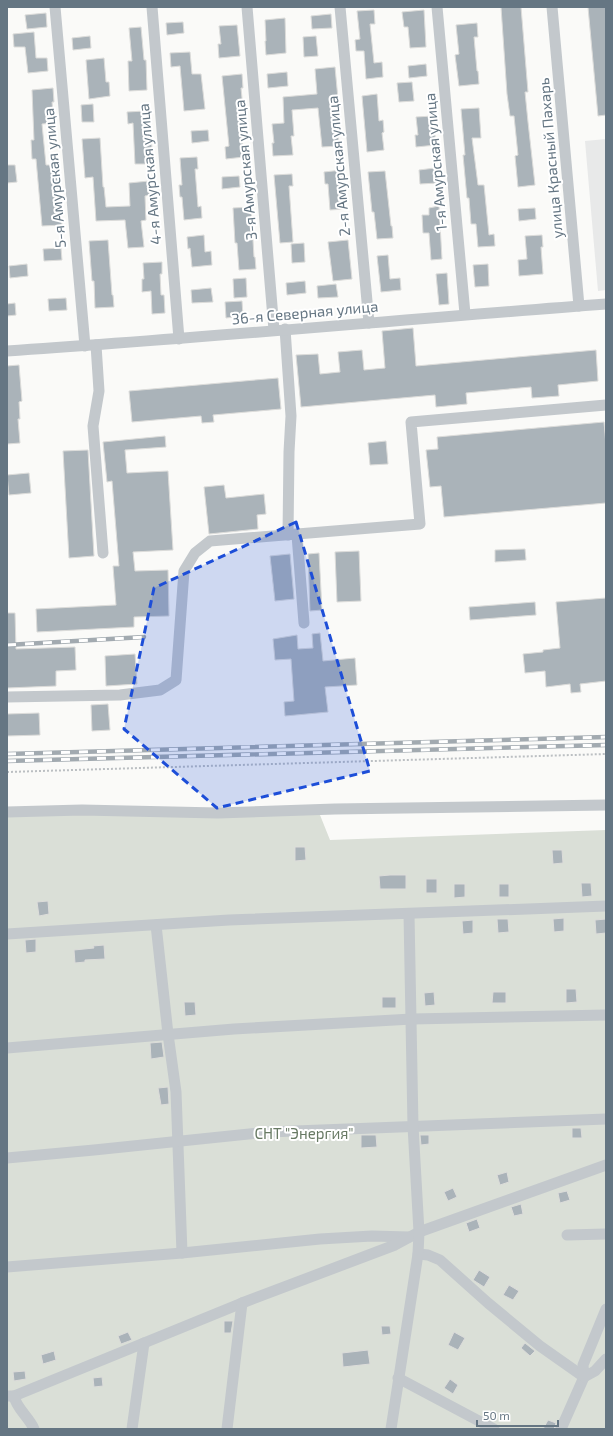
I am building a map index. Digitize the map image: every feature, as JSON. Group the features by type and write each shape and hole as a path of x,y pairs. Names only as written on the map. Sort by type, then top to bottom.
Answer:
{"street":[{"name":"5-я Амурская улица","path":"55,7 90,346 100,391 93,426 103,553"},
{"name":"4-я Амурская улица","path":"152,7 178,339"},
{"name":"3-я Амурская улица","path":"248,7 279,329 291,416 289,452 292,535 304,623"},
{"name":"2-я Амурская улица","path":"340,7 369,323"},
{"name":"1-я Амурская улица","path":"437,7 465,314"},
{"name":"улица Красный Пахарь","path":"552,7 579,306"},
{"name":"36-я Северная улица","path":"7,351 90,346 279,329 606,304"},
{"path":"7,697 120,695 160,690 176,680 184,571 195,553 210,541 420,524 411,422 606,405"},
{"path":"7,812 82,810 218,813 335,809 606,805"},
{"path":"7,934 229,920 606,906"},
{"path":"391,1429 418,1254 414,1235 412,1019 409,914"},
{"path":"156,925 176,1092 182,1253"},
{"path":"7,1048 242,1028 412,1019 606,1015"},
{"path":"7,1158 269,1132 606,1119"},
{"path":"34,1429 26,1415 10,1396 242,1303 395,1245 414,1235 606,1165"},
{"path":"566,1235 606,1234"},
{"path":"7,1268 182,1253 320,1239 414,1235"},
{"path":"418,1254 428,1254 440,1260 488,1303 540,1346 584,1377"},
{"path":"227,1429 242,1303"},
{"path":"566,1427 584,1377 583,1365 606,1309"},
{"path":"132,1429 144,1343"},
{"path":"584,1377 595,1371 606,1359"},
{"path":"398,1378 494,1429"}],"path":[{"path":"7,772 606,754"}],"highlighted area":[{"path":"296,522 370,771 217,808 124,729 154,588"}],"shaded area":[{"path":"606,139 606,290 598,291 585,141"}],"green space":[{"name":"СНТ \"Энергия\"","path":"316,805 330,840 606,830 606,1429 7,1429 7,817"}],"building":[{"path":"501,7 521,7 528,92 525,92 535,185 518,187 515,156 518,155 514,116 510,116 507,94"},
{"path":"588,7 606,7 606,115 598,116"},
{"path":"374,10 375,24 370,24 374,63 382,62 383,77 366,79 364,51 356,51 355,40 360,39 357,11"},
{"path":"424,10 426,47 410,48 408,27 404,27 402,12"},
{"path":"46,13 47,27 27,29 25,15"},
{"path":"331,14 332,28 312,29 311,16"},
{"path":"285,18 286,53 266,55 265,20"},
{"path":"183,22 184,33 167,35 166,23"},
{"path":"477,23 478,37 474,37 479,84 459,86 455,55 459,54 456,25"},
{"path":"237,25 240,56 219,58 218,44 221,44 219,26"},
{"path":"141,27 144,60 146,60 147,90 129,91 128,61 132,61 129,28"},
{"path":"34,32 36,58 47,58 48,71 28,73 25,47 14,47 13,34"},
{"path":"90,36 91,48 73,50 72,38"},
{"path":"316,36 318,56 304,57 303,37"},
{"path":"190,52 192,74 201,74 205,109 184,111 180,66 171,67 170,53"},
{"path":"104,58 106,82 109,82 110,96 89,99 86,60"},
{"path":"426,64 427,76 409,78 408,66"},
{"path":"335,67 341,131 338,132 339,146 322,147 318,108 292,110 294,136 291,136 293,155 273,156 272,143 274,143 272,124 284,123 283,97 317,94 315,69"},
{"path":"287,72 288,86 268,88 267,74"},
{"path":"242,74 243,88 241,88 246,138 242,138 244,157 226,159 225,147 229,146 222,76"},
{"path":"412,82 414,101 399,102 397,83"},
{"path":"53,88 54,102 52,102 54,123 42,124 46,165 57,165 62,225 42,226 36,159 32,159 31,140 34,140 32,90"},
{"path":"377,94 379,121 383,120 384,132 382,133 384,150 367,152 362,96"},
{"path":"93,104 94,122 82,122 81,105"},
{"path":"479,108 481,138 472,138 478,185 484,185 489,235 494,234 495,246 478,247 476,224 471,224 469,198 467,198 461,109"},
{"path":"145,111 146,134 151,134 153,164 135,164 133,123 128,124 127,112"},
{"path":"433,116 436,145 416,147 415,135 418,135 416,117"},
{"path":"208,130 209,141 192,143 191,131"},
{"path":"100,138 103,187 106,207 130,206 129,183 149,181 150,195 145,196 146,220 141,221 144,247 128,248 125,220 96,221 93,177 85,178 82,139"},
{"path":"197,157 198,169 195,169 198,207 201,206 202,218 184,220 182,197 180,197 179,185 182,185 180,158"},
{"path":"7,165 15,165 17,182 7,183"},
{"path":"435,168 437,183 420,184 419,170"},
{"path":"342,170 343,183 341,183 344,209 330,210 328,184 325,184 324,172"},
{"path":"385,171 393,238 377,239 374,212 372,212 368,172"},
{"path":"292,174 293,186 289,186 293,242 280,243 274,175"},
{"path":"239,176 240,187 222,189 222,177"},
{"path":"439,206 442,259 431,260 429,233 423,233 422,215 429,215 429,208"},
{"path":"251,207 256,269 239,270 237,243 235,243 233,208"},
{"path":"535,208 536,219 519,221 518,209"},
{"path":"204,235 205,252 211,251 212,265 192,267 187,237"},
{"path":"542,235 543,247 541,247 543,274 519,276 518,260 527,259 525,236"},
{"path":"108,240 114,307 95,308 94,281 92,281 89,241"},
{"path":"348,240 352,279 333,281 328,242"},
{"path":"304,243 305,262 292,263 291,244"},
{"path":"61,248 62,260 44,261 43,249"},
{"path":"388,255 390,279 400,278 401,290 381,292 377,256"},
{"path":"162,262 162,274 160,274 161,295 164,295 165,313 152,314 151,291 142,292 142,279 144,279 143,263"},
{"path":"27,264 28,276 10,278 9,266"},
{"path":"488,264 489,286 475,287 473,265"},
{"path":"447,273 449,304 439,305 436,274"},
{"path":"246,278 247,297 234,298 233,279"},
{"path":"305,281 306,293 287,295 286,283"},
{"path":"336,284 338,297 318,298 317,286"},
{"path":"211,288 213,302 192,303 191,290"},
{"path":"66,298 67,310 49,311 48,299"},
{"path":"242,301 243,316 226,318 225,302"},
{"path":"15,303 16,315 7,316 7,304"},
{"path":"413,328 416,366 596,350 598,381 558,385 559,396 532,398 531,387 466,393 467,404 436,407 435,395 301,407 296,355 318,354 320,374 340,372 338,352 362,350 364,370 385,368 382,331"},
{"path":"19,365 22,401 19,402 20,419 18,419 20,443 7,444 7,366"},
{"path":"278,378 281,409 213,415 214,422 202,423 201,416 132,422 129,391"},
{"path":"604,422 606,445 606,503 444,517 441,486 430,487 426,450 438,449 437,437"},
{"path":"165,436 166,447 125,450 127,473 168,471 173,550 133,552 135,571 168,570 169,616 134,617 134,627 37,632 36,609 116,605 113,566 119,566 112,481 107,482 103,442"},
{"path":"386,441 388,464 370,465 368,443"},
{"path":"88,450 94,556 69,558 63,451"},
{"path":"29,473 31,493 9,495 7,475"},
{"path":"224,485 226,498 264,494 266,514 257,515 258,529 209,534 204,487"},
{"path":"525,549 526,560 495,562 495,550"},
{"path":"359,551 361,601 337,602 335,552"},
{"path":"319,553 322,610 310,611 308,554"},
{"path":"290,554 294,599 275,601 270,556"},
{"path":"606,598 606,681 580,684 581,692 571,693 570,684 546,687 545,671 525,673 523,654 543,652 543,650 560,648 556,602"},
{"path":"535,602 536,615 470,620 469,607"},
{"path":"7,613 15,613 16,649 75,647 76,670 56,671 56,686 7,688"},
{"path":"320,633 323,661 355,658 357,685 325,687 328,712 285,716 284,702 294,701 291,659 275,660 273,639 297,635 298,649 313,648 312,634"},
{"path":"135,654 137,684 106,686 105,656"},
{"path":"108,704 110,730 92,731 91,705"},
{"path":"39,713 40,735 7,736 7,714"},
{"path":"295,847 305,847 306,860 295,861"},
{"path":"552,850 562,850 563,863 553,864"},
{"path":"406,875 406,889 380,889 379,876"},
{"path":"426,879 437,879 437,893 426,893"},
{"path":"581,883 591,883 592,896 582,897"},
{"path":"454,884 465,884 465,897 454,898"},
{"path":"499,884 509,884 509,897 499,897"},
{"path":"48,901 49,914 39,916 37,902"},
{"path":"564,918 564,931 554,932 553,919"},
{"path":"497,919 508,919 509,932 498,933"},
{"path":"606,919 606,933 596,934 595,920"},
{"path":"473,920 473,933 463,934 462,921"},
{"path":"36,939 36,952 26,953 25,940"},
{"path":"104,945 105,959 85,960 85,962 75,963 74,950 94,948 93,946"},
{"path":"566,989 576,989 577,1002 566,1003"},
{"path":"434,992 435,1005 425,1006 424,993"},
{"path":"493,992 506,992 506,1003 492,1003"},
{"path":"382,997 396,997 396,1008 382,1008"},
{"path":"184,1002 195,1002 196,1015 185,1016"},
{"path":"162,1042 164,1057 151,1059 150,1043"},
{"path":"168,1087 169,1104 161,1105 158,1088"},
{"path":"572,1128 581,1128 582,1138 572,1138"},
{"path":"361,1135 376,1135 377,1147 361,1148"},
{"path":"420,1135 429,1135 429,1144 421,1145"},
{"path":"507,1172 509,1182 500,1185 497,1175"},
{"path":"453,1188 457,1197 448,1201 444,1192"},
{"path":"567,1191 570,1200 560,1203 558,1193"},
{"path":"521,1204 523,1214 514,1216 511,1207"},
{"path":"477,1219 480,1228 469,1232 466,1223"},
{"path":"479,1270 490,1277 484,1287 473,1280"},
{"path":"509,1285 519,1291 513,1300 503,1295"},
{"path":"224,1321 233,1321 231,1333 224,1333"},
{"path":"381,1326 390,1326 391,1334 382,1335"},
{"path":"128,1332 132,1340 121,1344 118,1336"},
{"path":"454,1332 465,1338 458,1350 448,1345"},
{"path":"525,1343 535,1351 530,1356 521,1348"},
{"path":"368,1350 370,1364 343,1367 342,1353"},
{"path":"54,1351 56,1360 43,1364 41,1355"},
{"path":"25,1371 26,1379 14,1381 13,1372"},
{"path":"102,1377 103,1386 94,1387 93,1378"},
{"path":"450,1379 458,1385 453,1394 444,1388"},
{"path":"548,1420 556,1423 554,1429 543,1429"}],"railway":[{"path":"7,645 144,637"},
{"path":"7,754 606,737"},
{"path":"7,761 606,745"}]}
